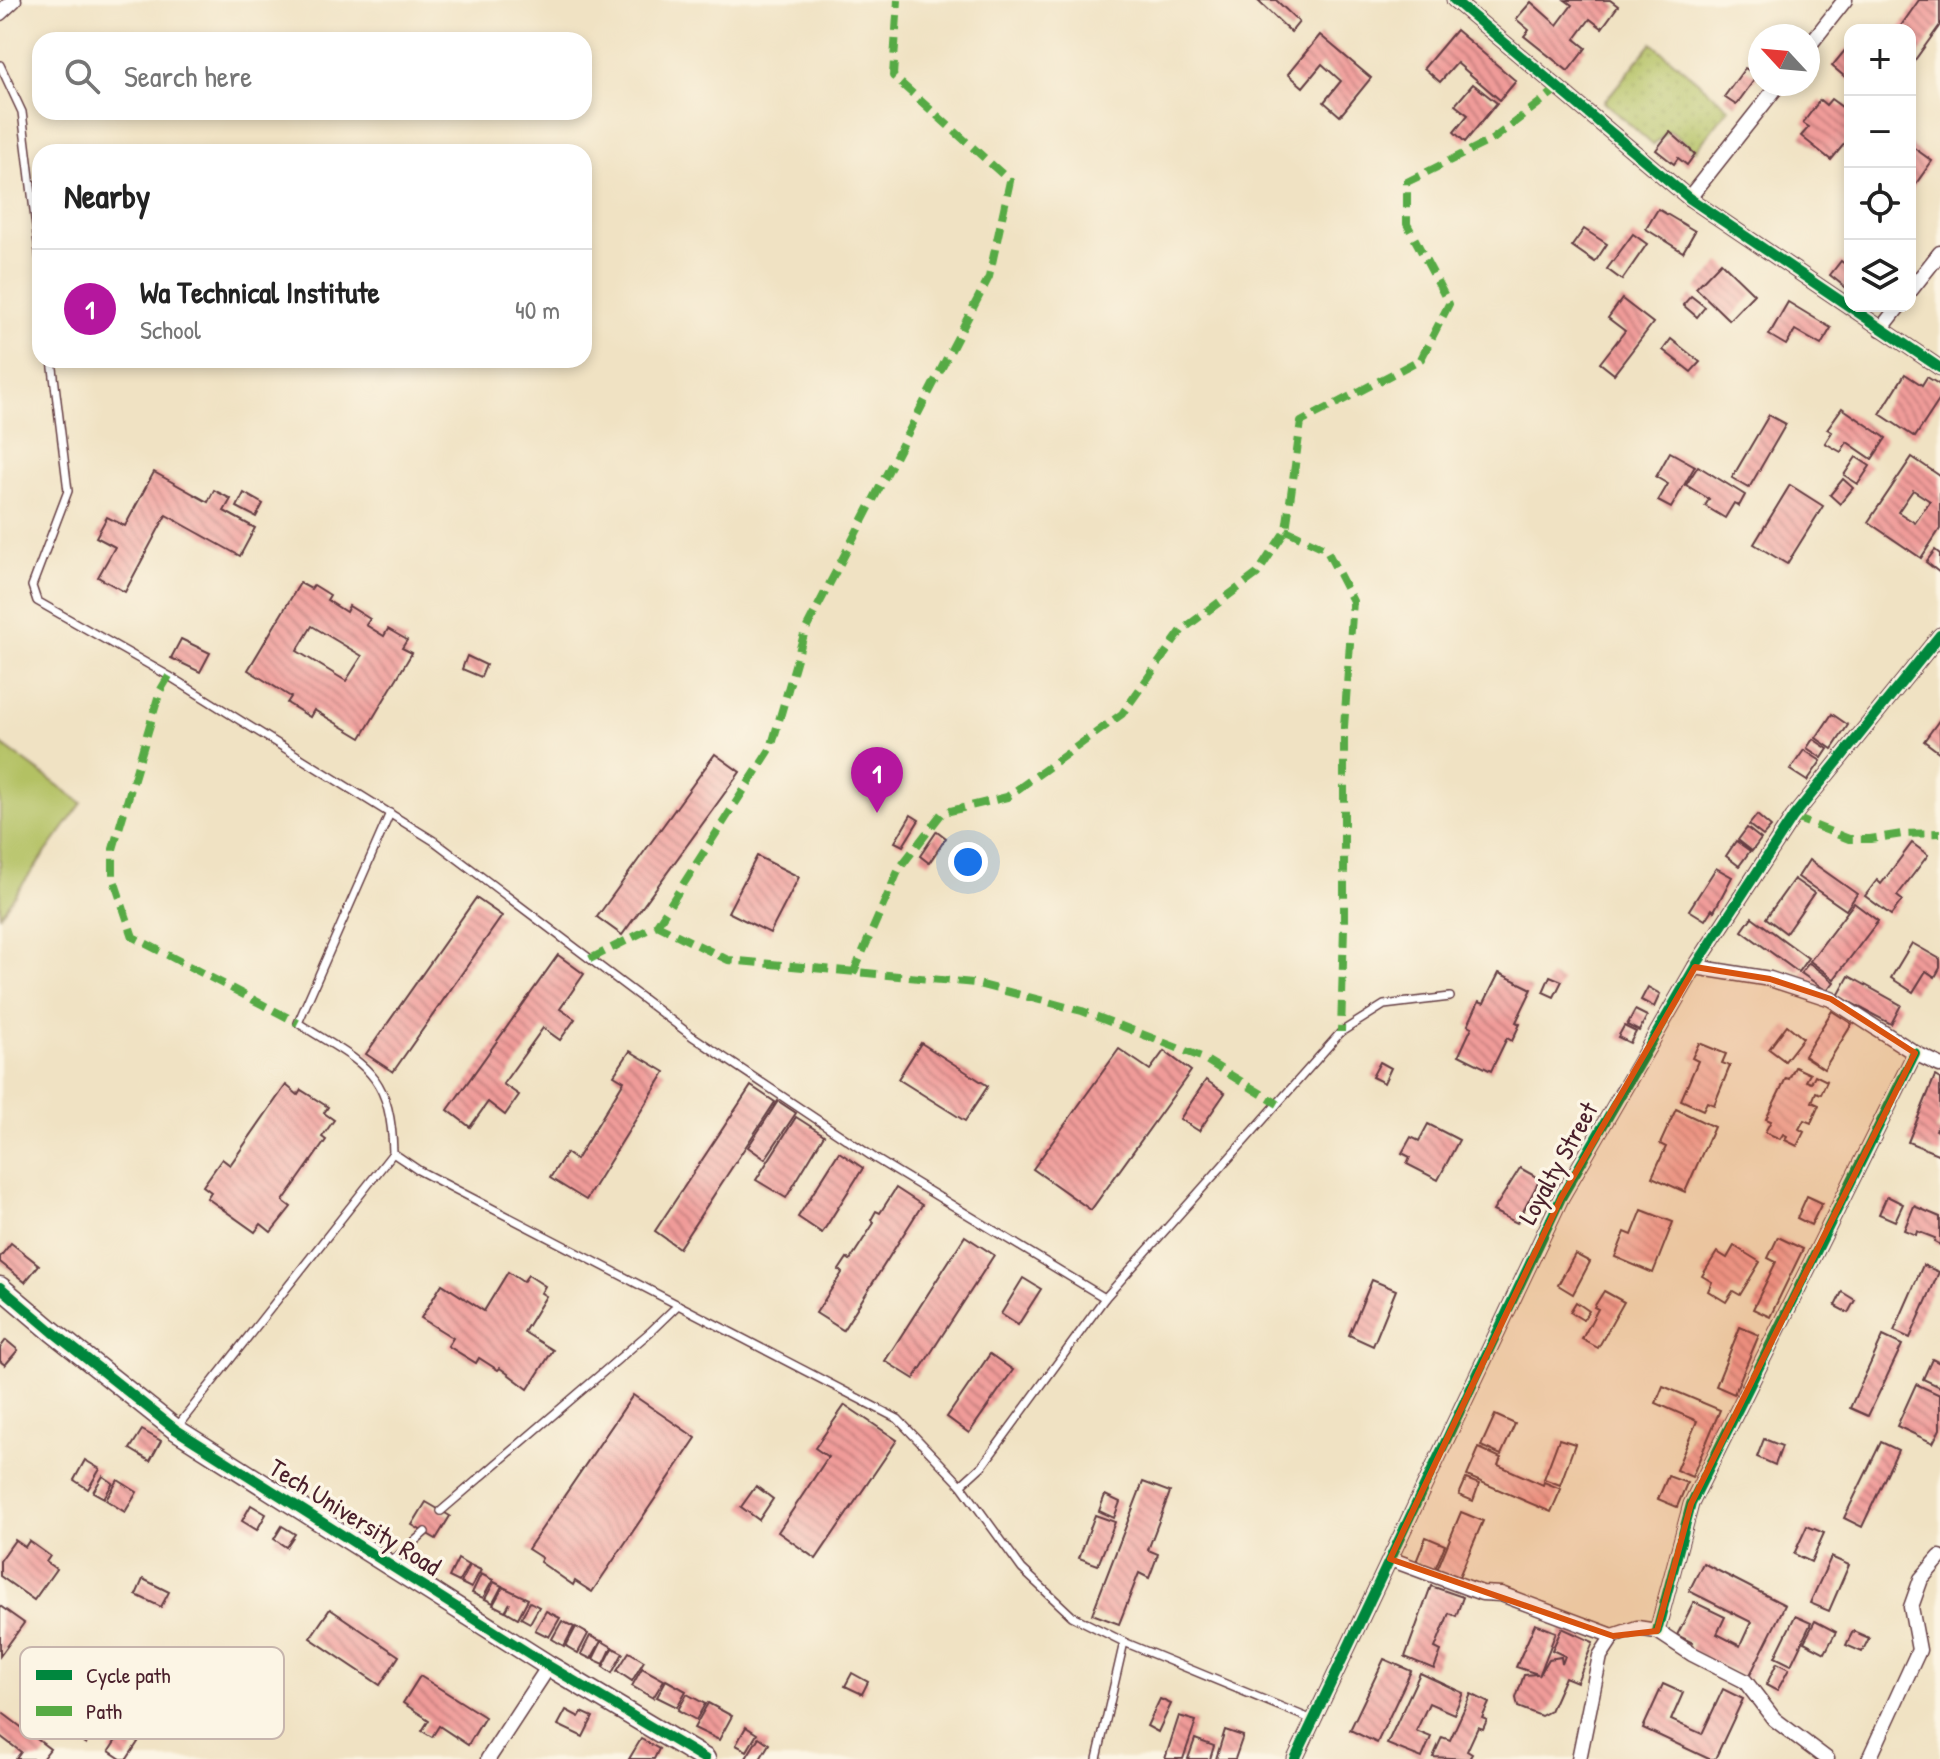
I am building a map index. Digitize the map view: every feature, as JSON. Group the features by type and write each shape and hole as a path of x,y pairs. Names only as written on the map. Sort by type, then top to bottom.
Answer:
{"street":[{"path":"0,13 14,0"},
{"path":"1820,32 1845,0"},
{"path":"1462,2 1689,198 1940,368"},
{"path":"1689,198 1770,96"},
{"path":"1916,283 1940,253"},
{"path":"1881,329 1894,312"},
{"name":"Loyalty Street","path":"1295,1759 1561,1198 1695,967 1793,817 1939,639"},
{"path":"1695,967 1770,979 1831,999 1915,1053 1940,1065"},
{"path":"1657,1631 1691,1504 1915,1053"},
{"name":"Tech University Road","path":"0,1287 175,1429 549,1666 705,1759"},
{"path":"1869,1759 1919,1650 1911,1607 1921,1579 1940,1557"},
{"path":"1390,1559 1482,1593 1501,1594 1613,1636"},
{"path":"1579,1759 1600,1656 1613,1636 1637,1628 1657,1631 1692,1654 1745,1681 1774,1719 1827,1759"},
{"path":"488,1759 549,1666"}],"lane":[{"path":"0,65 22,112 32,194"},
{"path":"53,368 68,491 32,586 37,601 169,676 434,841 692,1036 876,1159 1105,1298"},
{"path":"175,1429 393,1153 388,1103 377,1079 359,1062 298,1023 390,813"},
{"path":"961,1485 983,1465 1105,1298 1341,1032 1384,1005 1450,997"},
{"path":"393,1153 418,1170 898,1419 961,1485 1022,1569 1072,1616 1124,1642 1313,1720"},
{"path":"441,1511 678,1305"},
{"path":"390,1564 425,1532"},
{"path":"1097,1759 1124,1642"}],"highlighted area":[{"path":"1695,967 1770,979 1831,999 1915,1053 1691,1504 1657,1631 1613,1636 1390,1559 1561,1198"}],"green space":[{"path":"1652,43 1729,108 1696,150 1669,130 1653,145 1604,102"},
{"path":"0,743 82,803 0,915"}],"building":[{"path":"1257,0 1276,0 1299,22 1291,32"},
{"path":"1565,0 1610,0 1618,6 1602,28 1590,19 1575,39 1586,48 1568,71 1524,36 1529,30 1516,19 1531,2 1557,25 1572,5"},
{"path":"1919,0 1940,0 1940,25 1916,59 1916,24 1902,24"},
{"path":"1456,30 1516,81 1500,100 1457,63 1440,82 1424,68"},
{"path":"1320,35 1371,78 1340,116 1324,102 1341,81 1322,64 1303,87 1288,74"},
{"path":"1844,51 1844,76 1832,66"},
{"path":"1745,68 1748,70 1748,88 1736,105 1724,97"},
{"path":"1473,84 1497,103 1465,142 1454,132 1468,115 1455,105"},
{"path":"1831,99 1842,107 1844,104 1844,144 1831,160 1801,136 1809,127 1803,123 1820,100 1826,105"},
{"path":"1670,132 1695,154 1687,165 1678,158 1674,164 1656,150"},
{"path":"1916,149 1932,161 1916,184"},
{"path":"1658,209 1695,231 1683,252 1646,229"},
{"path":"1584,229 1607,244 1595,262 1572,246"},
{"path":"1633,234 1647,244 1622,280 1607,269"},
{"path":"1841,261 1844,263 1844,286 1830,275"},
{"path":"1721,262 1754,294 1729,320 1696,288"},
{"path":"1691,296 1705,307 1697,317 1683,305"},
{"path":"1622,299 1653,323 1614,374 1600,363 1625,331 1608,318"},
{"path":"1788,302 1831,328 1821,345 1795,330 1786,345 1769,335"},
{"path":"1671,339 1700,362 1691,372 1663,350"},
{"path":"1905,374 1922,385 1927,377 1940,385 1940,399 1915,437 1880,414"},
{"path":"1842,408 1886,438 1872,459 1847,442 1841,452 1825,443 1832,432 1827,429"},
{"path":"1769,415 1786,424 1749,488 1732,478"},
{"path":"1670,452 1695,466 1671,508 1658,501 1668,484 1656,477"},
{"path":"1856,457 1870,466 1858,484 1844,475"},
{"path":"1912,457 1940,476 1940,529 1921,558 1868,522","holes":["1913,490 1930,501 1915,523 1898,512"]},
{"path":"1698,466 1745,495 1739,506 1734,503 1725,518 1705,506 1709,499 1686,485"},
{"path":"154,472 208,502 214,490 231,499 224,511 255,528 240,556 166,515 125,592 98,577 115,547 96,537 107,517 125,526"},
{"path":"1843,479 1853,488 1840,504 1830,495"},
{"path":"1790,485 1823,506 1787,564 1754,544"},
{"path":"244,493 263,504 256,517 237,507"},
{"path":"1935,550 1940,554 1940,573 1926,562"},
{"path":"300,583 311,589 314,585 330,595 327,600 346,612 349,606 370,619 366,625 384,636 388,629 407,640 402,648 412,653 361,738 314,710 310,717 287,703 291,697 248,670","holes":["312,626 362,656 346,681 297,651"]},
{"path":"181,639 210,653 200,672 171,658"},
{"path":"467,656 486,665 481,677 462,669"},
{"path":"1832,714 1848,725 1832,749 1816,738"},
{"path":"1940,719 1940,753 1924,741"},
{"path":"1813,739 1828,749 1822,758 1807,748"},
{"path":"1804,750 1821,761 1807,781 1790,770"},
{"path":"715,754 740,772 622,935 597,917"},
{"path":"911,815 919,820 903,846 895,842"},
{"path":"1757,815 1771,827 1763,836 1749,825"},
{"path":"1747,828 1761,839 1752,851 1738,840"},
{"path":"937,831 946,838 929,863 920,856"},
{"path":"1736,841 1750,851 1739,866 1726,856"},
{"path":"1912,843 1928,855 1897,896 1902,900 1891,915 1865,896 1877,880 1881,884"},
{"path":"757,856 799,877 770,933 728,912"},
{"path":"1809,860 1857,894 1846,910 1798,877"},
{"path":"1716,868 1732,877 1714,911 1712,909 1705,920 1689,910"},
{"path":"1794,879 1814,893 1786,933 1766,918"},
{"path":"476,898 502,916 393,1072 366,1054"},
{"path":"1854,903 1878,921 1834,979 1810,961"},
{"path":"1752,917 1808,958 1798,972 1742,931"},
{"path":"1912,943 1940,959 1940,968 1935,977 1926,971 1913,992 1891,978"},
{"path":"558,955 584,974 560,1009 575,1019 560,1040 543,1028 503,1084 519,1095 505,1115 488,1102 470,1127 448,1110"},
{"path":"1809,963 1834,982 1827,991 1801,973"},
{"path":"1499,973 1532,989 1516,1022 1520,1024 1512,1041 1507,1038 1491,1071 1459,1055 1472,1027 1468,1025 1479,1001 1484,1003"},
{"path":"1550,976 1562,981 1554,997 1543,992"},
{"path":"1849,976 1901,1005 1891,1024 1838,996"},
{"path":"1648,987 1660,994 1654,1007 1641,1000"},
{"path":"1635,1010 1647,1016 1639,1031 1627,1025"},
{"path":"1832,1011 1852,1024 1824,1069 1804,1056"},
{"path":"1787,1025 1803,1038 1785,1061 1769,1049"},
{"path":"1624,1026 1636,1032 1630,1043 1618,1037"},
{"path":"921,1043 988,1086 965,1121 898,1079"},
{"path":"1699,1043 1726,1054 1722,1063 1730,1066 1714,1105 1707,1102 1703,1110 1681,1100 1698,1061 1692,1058"},
{"path":"1119,1049 1150,1070 1164,1051 1191,1071 1091,1210 1033,1169"},
{"path":"630,1051 665,1072 586,1200 550,1178 566,1153 576,1160 624,1081 614,1075"},
{"path":"1380,1062 1391,1068 1384,1083 1372,1077"},
{"path":"1795,1067 1810,1074 1806,1081 1811,1083 1815,1075 1827,1081 1821,1094 1816,1092 1812,1102 1819,1105 1811,1123 1804,1120 1799,1129 1804,1132 1797,1146 1785,1140 1787,1136 1783,1134 1780,1139 1765,1132 1771,1121 1766,1119 1786,1078 1789,1079"},
{"path":"1935,1076 1940,1079 1940,1121 1936,1130 1940,1132 1940,1155 1908,1142"},
{"path":"1206,1080 1225,1093 1199,1131 1180,1119"},
{"path":"286,1085 298,1095 301,1090 328,1107 324,1113 334,1120 322,1137 326,1140 283,1201 291,1207 271,1232 261,1224 255,1232 207,1198 211,1192 203,1186 222,1159 230,1165"},
{"path":"751,1086 775,1102 679,1248 655,1231"},
{"path":"778,1101 796,1113 765,1159 748,1147"},
{"path":"1676,1109 1714,1127 1685,1192 1652,1177 1666,1147 1660,1144"},
{"path":"796,1117 824,1135 786,1198 756,1180"},
{"path":"1428,1124 1459,1140 1438,1180 1407,1164 1410,1157 1402,1153 1411,1137 1419,1141"},
{"path":"839,1152 863,1168 822,1233 798,1217"},
{"path":"1520,1168 1540,1179 1517,1223 1493,1211"},
{"path":"896,1188 922,1205 843,1330 816,1313 842,1273 839,1270 847,1258 850,1260 874,1223 871,1220 876,1211 880,1213"},
{"path":"1807,1196 1822,1203 1811,1225 1797,1218"},
{"path":"1887,1196 1903,1204 1895,1221 1879,1214"},
{"path":"1914,1206 1940,1217 1940,1245 1934,1242 1935,1238 1904,1230"},
{"path":"1642,1210 1673,1222 1653,1273 1615,1257 1625,1232 1632,1235"},
{"path":"965,1236 994,1255 914,1379 885,1361"},
{"path":"1778,1237 1803,1249 1770,1317 1753,1309 1776,1262 1768,1258"},
{"path":"11,1243 39,1265 25,1282 0,1262 0,1257"},
{"path":"1734,1246 1760,1262 1740,1295 1733,1291 1726,1302 1708,1291 1712,1282 1702,1276 1717,1252 1727,1258"},
{"path":"1575,1254 1590,1262 1573,1294 1558,1285"},
{"path":"1923,1265 1939,1272 1910,1338 1894,1331"},
{"path":"508,1272 523,1282 528,1275 545,1286 541,1293 546,1296 524,1332 553,1350 528,1389 500,1368 498,1370 479,1358 476,1363 448,1346 453,1338 421,1318 442,1284 484,1311"},
{"path":"1023,1278 1041,1289 1018,1325 1001,1314"},
{"path":"1372,1280 1396,1290 1373,1346 1349,1335"},
{"path":"1604,1291 1624,1302 1598,1348 1582,1339 1598,1309 1594,1307"},
{"path":"1842,1292 1855,1300 1848,1313 1835,1306"},
{"path":"1576,1302 1589,1311 1583,1320 1570,1312"},
{"path":"1740,1327 1759,1335 1734,1394 1716,1386"},
{"path":"1883,1336 1902,1345 1868,1416 1850,1408"},
{"path":"6,1340 18,1350 5,1365 0,1361 0,1348"},
{"path":"990,1354 1013,1370 969,1433 947,1417"},
{"path":"1932,1359 1940,1363 1940,1387 1923,1379"},
{"path":"1916,1384 1940,1395 1940,1429 1933,1443 1897,1426"},
{"path":"1663,1386 1720,1410 1692,1477 1676,1470 1697,1421 1656,1403"},
{"path":"633,1395 696,1438 592,1592 575,1581 573,1585 540,1562 542,1558 528,1549"},
{"path":"845,1405 897,1440 816,1559 778,1532 828,1457 815,1448"},
{"path":"1495,1415 1515,1424 1501,1455 1481,1446"},
{"path":"142,1430 161,1441 150,1461 130,1449"},
{"path":"1559,1439 1575,1444 1560,1485 1544,1479"},
{"path":"1764,1439 1782,1446 1775,1465 1757,1457"},
{"path":"1881,1442 1898,1450 1862,1527 1844,1518"},
{"path":"1479,1448 1501,1458 1498,1465 1543,1485 1544,1482 1561,1489 1551,1512 1467,1476"},
{"path":"85,1460 100,1469 88,1489 74,1480"},
{"path":"103,1476 113,1483 104,1498 93,1492"},
{"path":"1668,1476 1687,1483 1677,1507 1658,1499"},
{"path":"1466,1479 1479,1484 1473,1501 1459,1495"},
{"path":"118,1480 137,1492 125,1512 106,1500"},
{"path":"1143,1482 1170,1492 1148,1550 1158,1554 1149,1578 1139,1573 1119,1624 1092,1614"},
{"path":"756,1486 773,1499 759,1520 741,1507"},
{"path":"1105,1495 1120,1502 1114,1518 1099,1511"},
{"path":"426,1502 450,1516 436,1539 412,1525"},
{"path":"251,1505 266,1514 257,1530 242,1521"},
{"path":"1461,1512 1483,1521 1458,1579 1437,1570"},
{"path":"1095,1515 1115,1522 1098,1565 1079,1558"},
{"path":"282,1526 295,1534 286,1547 274,1539"},
{"path":"1807,1526 1824,1533 1811,1562 1794,1554"},
{"path":"1426,1537 1445,1545 1435,1569 1416,1562"},
{"path":"15,1540 25,1547 29,1541 50,1556 46,1562 56,1569 34,1600 0,1576 0,1561"},
{"path":"1831,1557 1849,1565 1829,1611 1810,1603"},
{"path":"458,1559 468,1565 459,1582 449,1577"},
{"path":"1703,1563 1785,1605 1748,1679 1690,1650 1693,1643 1677,1635 1694,1602 1725,1617 1717,1634 1740,1646 1751,1622 1689,1591"},
{"path":"470,1565 481,1570 471,1588 461,1583"},
{"path":"481,1574 493,1580 483,1598 472,1593"},
{"path":"143,1579 169,1592 161,1607 136,1595"},
{"path":"494,1582 502,1586 493,1603 485,1599"},
{"path":"1431,1586 1463,1597 1456,1616 1449,1613 1435,1648 1441,1651 1434,1669 1405,1657"},
{"path":"503,1587 528,1599 518,1618 506,1611 510,1603 505,1611 493,1605"},
{"path":"530,1602 539,1607 530,1623 521,1618"},
{"path":"0,1606 24,1623 0,1656"},
{"path":"330,1609 399,1656 380,1685 310,1638"},
{"path":"546,1611 560,1618 549,1637 535,1630"},
{"path":"1795,1616 1811,1623 1791,1665 1775,1657"},
{"path":"562,1621 574,1627 564,1646 552,1639"},
{"path":"1815,1621 1836,1632 1825,1653 1804,1642"},
{"path":"1535,1624 1556,1632 1539,1676 1549,1659 1561,1657 1562,1664 1565,1656 1552,1650 1562,1628 1593,1642 1577,1682 1565,1677 1550,1711 1541,1716 1518,1707 1516,1698 1524,1675 1538,1674 1516,1667"},
{"path":"576,1627 588,1634 578,1653 566,1646"},
{"path":"1853,1631 1869,1638 1862,1652 1846,1645"},
{"path":"590,1636 601,1641 591,1659 581,1654"},
{"path":"602,1641 612,1647 604,1664 593,1659"},
{"path":"613,1648 623,1653 612,1673 603,1667"},
{"path":"629,1652 644,1661 632,1681 617,1671"},
{"path":"1384,1659 1411,1671 1377,1743 1350,1730"},
{"path":"1777,1663 1789,1669 1777,1691 1766,1685"},
{"path":"642,1668 664,1680 653,1698 632,1686"},
{"path":"852,1673 868,1682 862,1694 845,1686"},
{"path":"1420,1673 1463,1693 1454,1714 1429,1703 1416,1731 1431,1737 1422,1758 1387,1744"},
{"path":"420,1676 485,1717 468,1745 439,1726 432,1737 422,1731 429,1720 403,1703"},
{"path":"666,1680 686,1691 677,1707 657,1697"},
{"path":"1663,1684 1683,1693 1671,1720 1702,1734 1723,1689 1743,1699 1715,1759 1643,1728"},
{"path":"687,1694 705,1704 696,1720 678,1710"},
{"path":"1471,1694 1489,1703 1482,1718 1487,1720 1483,1729 1478,1727 1467,1751 1472,1754 1469,1759 1433,1757 1442,1737 1450,1740"},
{"path":"1160,1699 1171,1704 1158,1732 1147,1726"},
{"path":"708,1703 732,1716 719,1740 694,1728"},
{"path":"566,1710 579,1717 582,1712 593,1717 583,1737 558,1725"},
{"path":"0,1711 20,1726 20,1739 37,1739 50,1749 42,1759 16,1759 21,1752 0,1736"},
{"path":"1179,1716 1196,1721 1183,1759 1165,1759"},
{"path":"746,1727 757,1734 747,1751 736,1745"},
{"path":"1225,1730 1243,1736 1235,1759 1216,1759"},
{"path":"759,1737 769,1744 760,1759 746,1758"},
{"path":"117,1739 140,1739 127,1759 121,1759 109,1751"},
{"path":"641,1739 659,1749 654,1759 629,1759"},
{"path":"1195,1739 1214,1746 1210,1759 1188,1759"}],"marked path":[{"path":"657,925 771,748 805,631 989,277 1010,181 893,76 898,0"},
{"path":"853,974 899,869 942,813 1007,797 1122,714 1182,630 1257,574 1286,530 1301,422 1421,359 1449,304 1407,224 1407,182 1493,139 1557,89"},
{"path":"1286,530 1326,549 1353,601 1344,727 1341,1032"},
{"path":"169,676 160,691 113,849 113,877 133,937 298,1023"},
{"path":"1793,817 1849,839 1940,833"},
{"path":"590,959 657,925 728,960 974,983 1082,1011 1201,1057 1278,1104"}],"cycle path":[{"path":"1454,0 1689,198 1940,368"},
{"path":"1295,1759 1561,1198 1695,967 1793,817 1940,635"},
{"path":"1657,1631 1691,1504 1915,1053"},
{"path":"0,1287 175,1429 549,1666 705,1759"}],"place":[{"name":"Wa Technical Institute","path":"877,813"}]}
